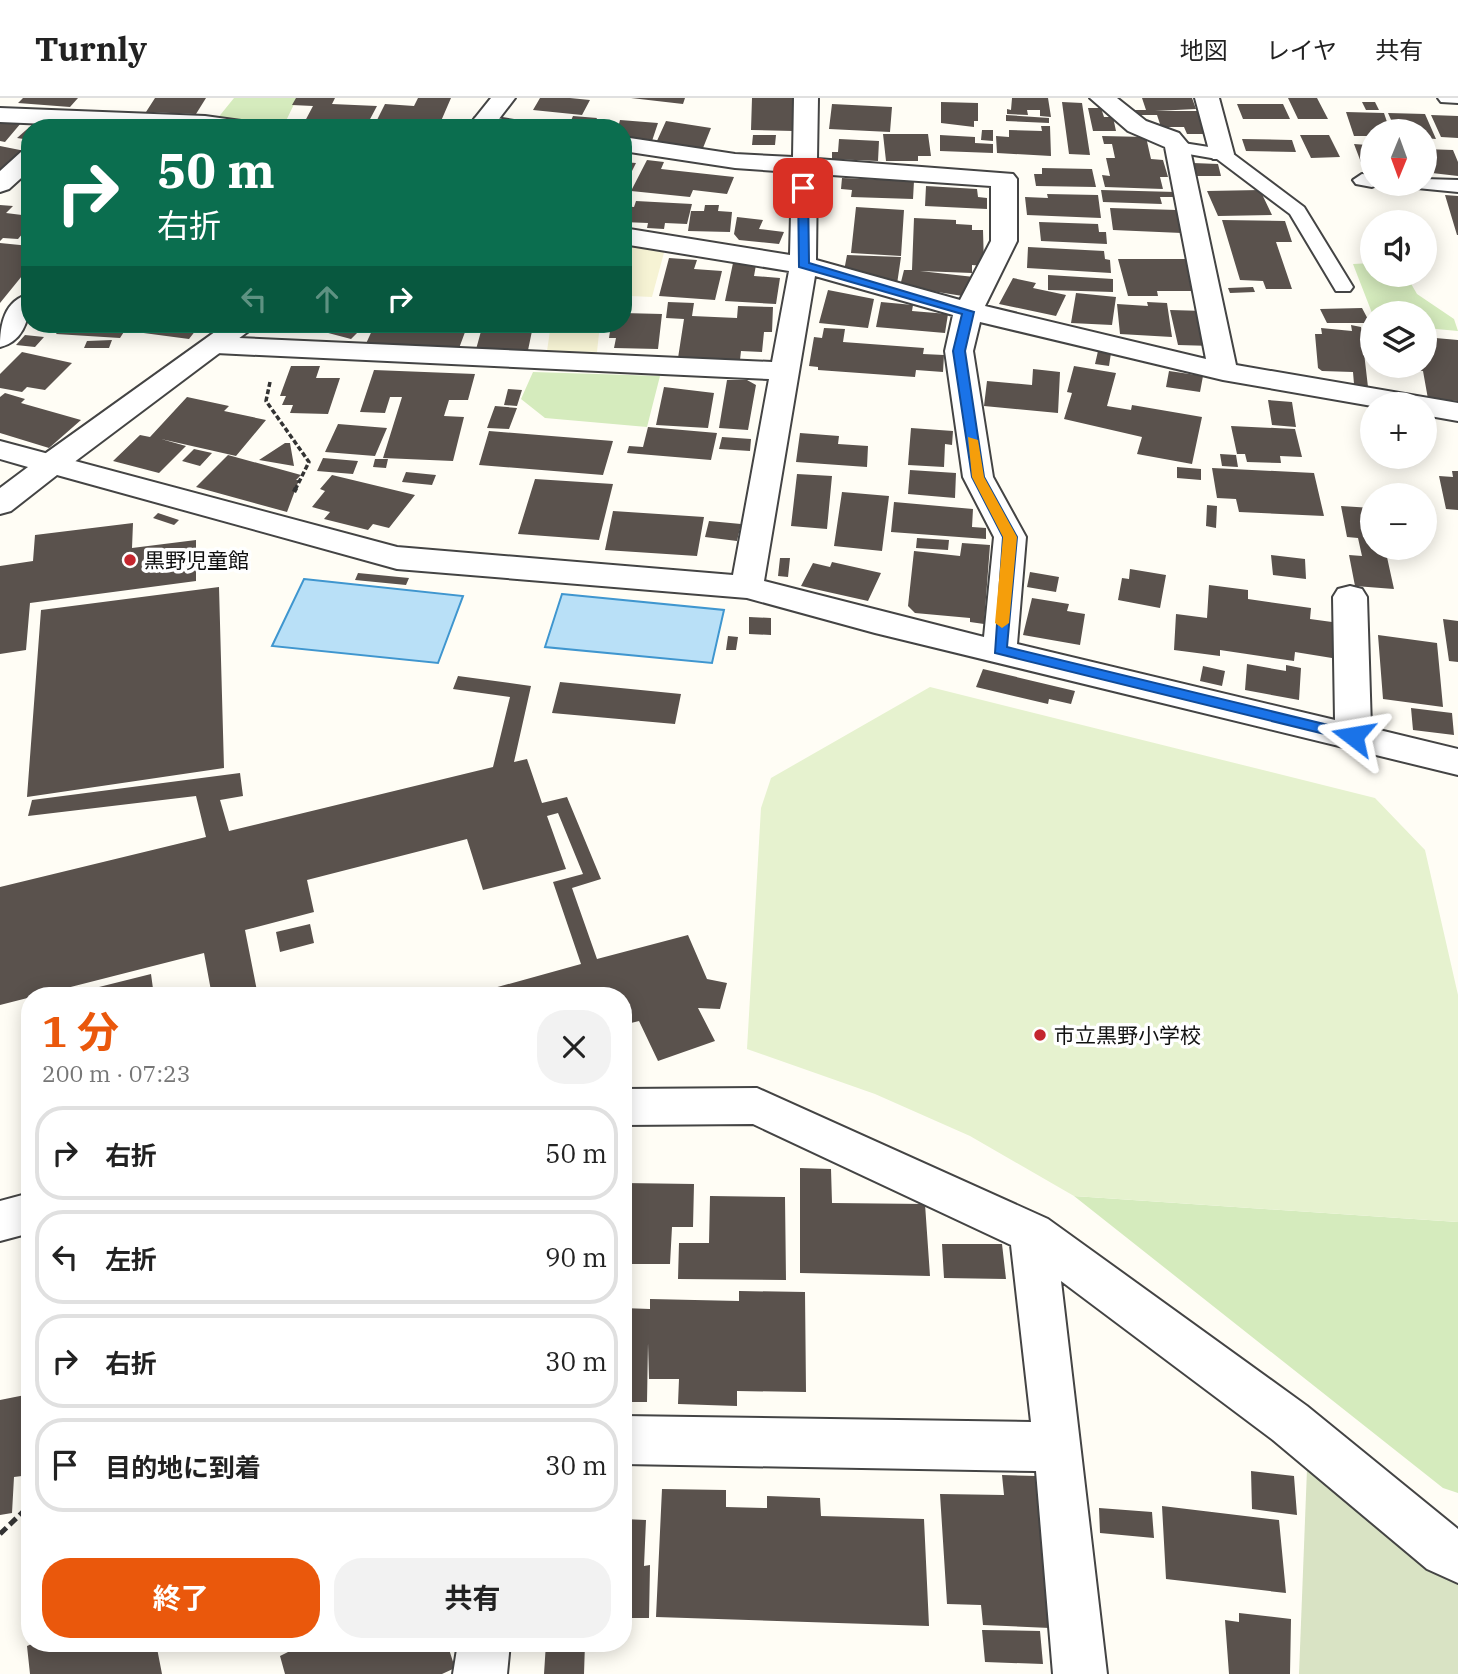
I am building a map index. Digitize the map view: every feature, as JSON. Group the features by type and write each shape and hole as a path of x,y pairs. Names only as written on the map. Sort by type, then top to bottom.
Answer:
{"street":[{"path":"71,119 89,98"},
{"path":"208,119 225,98"},
{"path":"486,119 503,98"},
{"path":"747,587 782,371 803,265 806,98"},
{"path":"1102,98 1137,126 1170,138 1177,147 1223,372"},
{"path":"1207,98 1222,154"},
{"path":"0,115 30,119"},
{"path":"632,145 734,161 1004,179 1004,241 968,312 959,351 978,477 1010,537 1000,650"},
{"path":"1,182 21,165"},
{"path":"1,182 21,184"},
{"path":"632,237 803,265 968,312 1223,372 1360,395"},
{"path":"0,339 21,313"},
{"path":"0,504 160,382 232,333"},
{"path":"216,345 278,350 782,371"},
{"path":"1437,408 1458,412"},
{"path":"0,450 397,558 747,587 875,622 1458,762"},
{"path":"1350,597 1353,736"},
{"path":"632,1107 757,1106 1032,1233 1290,1423 1445,1551 1458,1557"},
{"path":"0,1221 21,1215"},
{"path":"1032,1233 1058,1447 1080,1674"},
{"path":"632,1440 1058,1447"},
{"path":"480,1674 483,1652"}],"lane":[{"path":"1447,98 1458,98"},
{"path":"1177,147 1222,154 1297,211 1343,287"},
{"path":"1437,185 1458,186"}],"path":[{"path":"277,527 309,462 266,401 278,350"},
{"path":"0,1534 21,1514"}],"shaded area":[{"path":"632,244 665,249 652,297 632,296"},
{"path":"550,333 599,333 597,352 547,351"}],"green space":[{"path":"234,98 297,98 287,119 217,119"},
{"path":"1353,264 1360,264 1360,282"},
{"path":"1362,287 1413,287 1417,294 1427,301 1367,301"},
{"path":"1437,308 1454,319 1458,331 1437,329"},
{"path":"533,372 660,376 647,427 545,418 521,399"},
{"path":"930,687 1375,798 1425,850 1458,995 1458,1222 1074,1196 970,1136 875,1094 747,1049 761,808 771,778"},
{"path":"1074,1196 1458,1222 1458,1493 1443,1488"},
{"path":"1307,1469 1458,1582 1458,1674 1299,1674"}],"water":[{"path":"304,579 463,596 438,663 272,646"},
{"path":"562,594 724,610 712,663 545,647"}],"building":[{"path":"23,98 78,98 70,107 18,103"},
{"path":"155,98 206,98 196,114 146,112"},
{"path":"296,98 335,98 332,104 377,106 370,119 306,119 313,106 292,105"},
{"path":"418,98 451,98 442,119 378,119 385,104 414,106"},
{"path":"540,98 590,100 582,115 533,110"},
{"path":"631,98 685,98 683,104"},
{"path":"752,98 793,98 794,131 751,130"},
{"path":"1012,98 1048,98 1051,117 1040,116 1040,110 1027,110 1028,115 1007,114 1007,109 1011,110"},
{"path":"1142,98 1192,98 1196,109 1155,111 1197,111 1205,134 1187,134 1184,127 1161,127 1157,115 1135,115 1134,110 1146,110"},
{"path":"1288,98 1317,98 1328,119 1298,119"},
{"path":"941,102 978,103 978,121 974,121 974,127 941,123"},
{"path":"1062,102 1082,103 1090,155 1069,154"},
{"path":"1362,102 1375,102 1379,110 1366,110"},
{"path":"832,104 892,107 890,132 829,129"},
{"path":"1237,104 1283,104 1290,119 1243,119"},
{"path":"1088,108 1101,108 1104,117 1113,117 1116,131 1093,131"},
{"path":"1346,112 1384,113 1386,119 1360,119 1360,136 1354,136"},
{"path":"1388,113 1425,114 1427,119 1391,119"},
{"path":"1006,115 1049,118 1049,123 1006,121"},
{"path":"1431,115 1458,116 1458,138 1441,137 1437,119 1433,119"},
{"path":"573,116 597,118 597,119 572,119"},
{"path":"0,121 21,123 5,142 0,141"},
{"path":"632,121 658,123 652,141 632,140"},
{"path":"666,121 711,128 703,148 656,143"},
{"path":"1041,126 1050,126 1051,156 997,153 996,136 1009,137 1009,130 1042,131"},
{"path":"982,130 993,130 993,141 981,140"},
{"path":"883,134 928,134 931,156 918,156 918,161 886,161"},
{"path":"753,135 776,135 775,145 752,145"},
{"path":"940,135 975,137 975,143 993,144 993,153 940,151"},
{"path":"1300,135 1329,135 1340,157 1311,158"},
{"path":"1102,136 1146,137 1151,159 1163,160 1168,177 1160,177 1163,189 1105,187 1102,175 1110,176 1106,158 1115,158 1112,144 1104,144"},
{"path":"839,139 879,141 878,161 832,159 832,152 838,152"},
{"path":"1242,139 1292,140 1296,152 1246,151"},
{"path":"1354,144 1360,144 1360,160"},
{"path":"0,146 21,150 21,154 0,172"},
{"path":"1437,149 1453,150 1458,162 1458,176 1437,174"},
{"path":"647,160 664,162 661,169 734,177 727,194 693,190 690,197 632,189"},
{"path":"1193,163 1218,164 1221,176 1196,176"},
{"path":"1042,168 1092,169 1096,187 1036,186 1034,174 1042,174"},
{"path":"842,178 914,181 913,199 851,197 852,190 841,189"},
{"path":"926,186 977,189 978,197 987,198 987,209 925,206"},
{"path":"1101,190 1176,192 1177,197 1160,197 1162,204 1103,202"},
{"path":"1260,190 1272,215 1218,216 1207,191"},
{"path":"1047,194 1098,195 1101,218 1027,215 1025,197 1048,198"},
{"path":"1445,195 1458,196 1458,235 1457,235"},
{"path":"636,201 692,204 687,224 665,223 664,229 647,228 648,223 632,222"},
{"path":"0,205 13,206 6,213 21,215 21,236 18,239 3,238 0,241"},
{"path":"705,205 719,205 718,211 732,212 730,232 688,231 691,211 704,211"},
{"path":"856,207 904,210 901,256 851,253"},
{"path":"1110,208 1177,210 1182,233 1113,230"},
{"path":"737,217 763,220 759,229 784,232 779,244 739,240 734,234"},
{"path":"914,218 956,220 956,224 972,225 972,230 983,230 984,266 972,265 972,273 920,271 974,277 969,297 900,286 904,270 912,270"},
{"path":"1222,220 1285,221 1292,242 1276,242 1292,289 1266,289 1263,281 1240,280"},
{"path":"1039,222 1098,224 1099,232 1106,232 1107,244 1041,241"},
{"path":"0,243 21,245 21,277 0,303"},
{"path":"1028,247 1104,251 1105,259 1110,260 1111,273 1027,268"},
{"path":"847,255 901,257 897,284 844,271"},
{"path":"669,258 697,260 694,269 722,271 715,300 659,296"},
{"path":"1118,259 1188,259 1198,291 1157,291 1158,296 1128,296"},
{"path":"733,263 756,265 754,276 780,278 776,304 725,301"},
{"path":"1048,275 1113,279 1113,292 1048,290"},
{"path":"1013,278 1036,283 1033,288 1066,295 1056,316 999,304"},
{"path":"1253,287 1255,292 1230,293 1228,288"},
{"path":"828,290 874,299 868,328 819,323"},
{"path":"1076,293 1116,297 1112,325 1071,323"},
{"path":"668,302 694,303 692,316 737,318 738,306 773,307 772,332 764,332 762,352 741,351 740,360 678,358 684,319 666,318"},
{"path":"881,302 913,305 912,311 948,314 945,333 876,327"},
{"path":"1147,302 1167,303 1172,337 1120,334 1117,304 1148,306"},
{"path":"1360,308 1360,323 1327,323 1320,309"},
{"path":"1170,310 1205,311 1213,346 1178,345"},
{"path":"632,313 662,314 658,349 614,348 616,338 609,338 610,333 632,333"},
{"path":"1351,325 1360,327 1360,378 1367,378 1368,387 1354,384 1353,372 1322,371 1318,368 1315,334 1322,334 1321,328 1352,331"},
{"path":"824,328 845,329 843,342 924,348 923,354 944,355 943,372 916,370 915,377 818,370 818,367 809,366 814,337 822,338"},
{"path":"57,333 123,333 120,338"},
{"path":"144,333 194,333 189,339"},
{"path":"328,333 357,333 351,339"},
{"path":"371,333 465,333 458,351 364,348"},
{"path":"481,333 532,333 527,355 475,353"},
{"path":"25,335 44,337 35,347 16,345"},
{"path":"1437,338 1458,340 1458,401 1437,400 1437,392 1427,392 1424,378 1437,378"},
{"path":"112,340 109,348 84,348 87,341"},
{"path":"1098,351 1111,353 1109,366 1095,364"},
{"path":"22,352 72,363 45,390 27,387 22,392 0,388 0,374"},
{"path":"291,366 320,366 316,378 340,378 328,414 290,413 293,405 282,405 286,396 280,396"},
{"path":"1074,366 1116,373 1107,406 1131,410 1132,405 1202,417 1192,464 1137,454 1142,437 1064,419 1072,393 1067,392"},
{"path":"1033,369 1060,372 1058,413 984,406 987,381 1032,385"},
{"path":"374,370 475,374 468,400 449,400 444,416 464,417 453,461 383,458 402,397 390,397 385,413 360,412"},
{"path":"1169,371 1203,376 1200,392 1166,387"},
{"path":"727,380 747,380 756,385 748,430 719,428"},
{"path":"664,387 714,393 708,428 656,425"},
{"path":"508,389 522,390 517,406 504,405"},
{"path":"5,393 25,399 21,403 81,420 49,448 0,433 0,397"},
{"path":"187,397 229,406 224,411 266,420 236,456 161,439 186,446 159,473 113,461 140,435 150,437"},
{"path":"1268,400 1292,402 1296,427 1272,425"},
{"path":"495,406 517,408 509,429 487,428"},
{"path":"338,424 387,428 375,456 325,452"},
{"path":"1231,426 1295,429 1302,457 1280,456 1281,463 1247,462 1245,454 1237,454"},
{"path":"648,427 717,433 711,460 627,453 629,446 643,447"},
{"path":"911,428 953,431 952,445 945,444 944,467 908,465"},
{"path":"489,431 613,441 603,475 479,465"},
{"path":"800,433 839,436 838,444 868,446 867,467 796,462"},
{"path":"722,437 751,439 750,451 719,449"},
{"path":"285,443 290,443 294,466 259,460"},
{"path":"194,449 212,453 200,466 182,461"},
{"path":"1220,454 1236,455 1238,467 1222,466"},
{"path":"228,455 301,475 296,480 299,480 287,512 196,487"},
{"path":"323,458 358,461 353,474 317,471"},
{"path":"375,459 388,459 386,468 373,467"},
{"path":"1177,467 1201,469 1201,480 1177,478"},
{"path":"1212,468 1314,473 1324,516 1239,512 1236,499 1217,498"},
{"path":"910,470 956,473 955,498 908,494"},
{"path":"1452,471 1458,471 1458,510 1446,509 1439,476 1453,477"},
{"path":"406,472 436,475 432,485 402,482"},
{"path":"797,474 832,476 827,529 791,526"},
{"path":"332,475 415,495 389,528 373,524 368,530 324,519 330,512 312,507 325,491 320,489"},
{"path":"535,479 613,484 599,540 518,534"},
{"path":"842,492 889,496 882,551 834,546"},
{"path":"894,502 973,509 972,527 986,528 986,539 891,532"},
{"path":"1207,505 1217,506 1216,528 1206,526"},
{"path":"1341,506 1360,507 1360,547 1358,538 1347,537"},
{"path":"613,511 704,517 697,556 605,550"},
{"path":"158,513 179,520 174,525 153,518"},
{"path":"709,521 741,524 737,541 705,537"},
{"path":"133,523 132,548 196,540 196,581 30,603 26,650 0,654 0,566 33,561 35,535"},
{"path":"917,538 949,540 948,550 916,548"},
{"path":"962,543 990,545 984,624 970,622 970,618 915,613 908,606 914,551 960,556"},
{"path":"1271,555 1305,559 1306,579 1273,575"},
{"path":"1349,555 1360,556 1360,560 1388,560 1394,589 1355,586"},
{"path":"780,558 790,558 788,577 778,576"},
{"path":"832,562 881,573 868,601 801,586 813,563 830,567"},
{"path":"1130,569 1166,575 1160,608 1118,600 1122,578 1129,579"},
{"path":"1030,572 1059,577 1056,592 1027,587"},
{"path":"358,573 409,578 406,585 355,580"},
{"path":"1209,585 1248,590 1248,599 1311,608 1310,619 1332,622 1332,658 1295,652 1294,661 1220,650 1220,656 1174,650 1176,614 1207,618"},
{"path":"219,587 224,768 27,797 41,610"},
{"path":"1032,598 1069,604 1067,611 1085,614 1080,645 1023,635"},
{"path":"749,617 771,618 771,635 749,634"},
{"path":"1443,619 1458,621 1458,662 1449,661"},
{"path":"1378,635 1437,643 1443,707 1383,699"},
{"path":"728,636 738,637 736,650 726,650"},
{"path":"1247,664 1286,671 1286,665 1301,668 1299,700 1245,690"},
{"path":"1203,666 1225,671 1222,686 1200,681"},
{"path":"983,669 1075,691 1071,704 1049,699 1048,704 976,687"},
{"path":"458,676 531,686 514,762 527,759 542,803 567,797 601,879 572,888 597,959 688,935 707,979 727,983 720,1009 698,1008 715,1041 658,1061 639,1021 632,1023 632,987 498,987 581,964 553,882 583,874 558,813 547,816 566,869 483,890 467,839 307,880 314,912 245,930 256,987 210,987 204,953 71,987 21,987 21,1000 0,1005 0,887 206,837 196,796 28,816 32,800 240,773 243,796 220,800 229,831 493,767 510,697 453,689"},
{"path":"560,682 681,694 675,724 552,713"},
{"path":"1411,708 1452,713 1454,735 1413,730"},
{"path":"310,924 314,943 280,952 276,932"},
{"path":"151,974 153,987 99,987"},
{"path":"800,1168 831,1169 832,1203 925,1204 930,1276 800,1273"},
{"path":"632,1183 694,1184 693,1227 672,1227 670,1264 632,1264"},
{"path":"710,1196 785,1197 786,1280 678,1279 679,1243 709,1243"},
{"path":"942,1244 1002,1244 1006,1279 944,1278"},
{"path":"739,1291 805,1292 806,1392 737,1391 737,1406 678,1404 679,1379 649,1379 648,1343 647,1402 632,1402 632,1308 650,1309 650,1299 739,1301"},
{"path":"21,1396 21,1476 14,1477 12,1513 0,1515 0,1400"},
{"path":"1251,1471 1294,1476 1297,1515 1252,1509"},
{"path":"1002,1475 1036,1476 1050,1628 983,1625 981,1605 947,1604 940,1494 1004,1495"},
{"path":"662,1489 726,1490 726,1507 767,1508 767,1496 820,1498 821,1516 924,1519 929,1626 656,1617"},
{"path":"1162,1506 1279,1520 1286,1593 1166,1579"},
{"path":"1099,1508 1152,1512 1154,1538 1100,1533"},
{"path":"632,1519 646,1520 644,1566 650,1565 649,1618 632,1618"},
{"path":"1239,1613 1291,1619 1290,1674 1229,1674 1225,1620 1239,1622"},
{"path":"982,1630 1040,1631 1043,1664 985,1662"},
{"path":"28,1652 158,1652 162,1674 30,1674"},
{"path":"288,1652 450,1652 455,1668 442,1674 285,1674 280,1656"},
{"path":"545,1652 585,1652 584,1674 544,1674"}],"slow traffic":[{"path":"972,440 978,477 1010,537 1002,623"}],"place":[{"name":"黒野児童館","path":"130,560"},
{"name":"市立黒野小学校","path":"1040,1035"}],"route":[{"path":"803,188 803,265 968,312 959,351 978,477 1010,537 1000,650 1353,736"}]}
